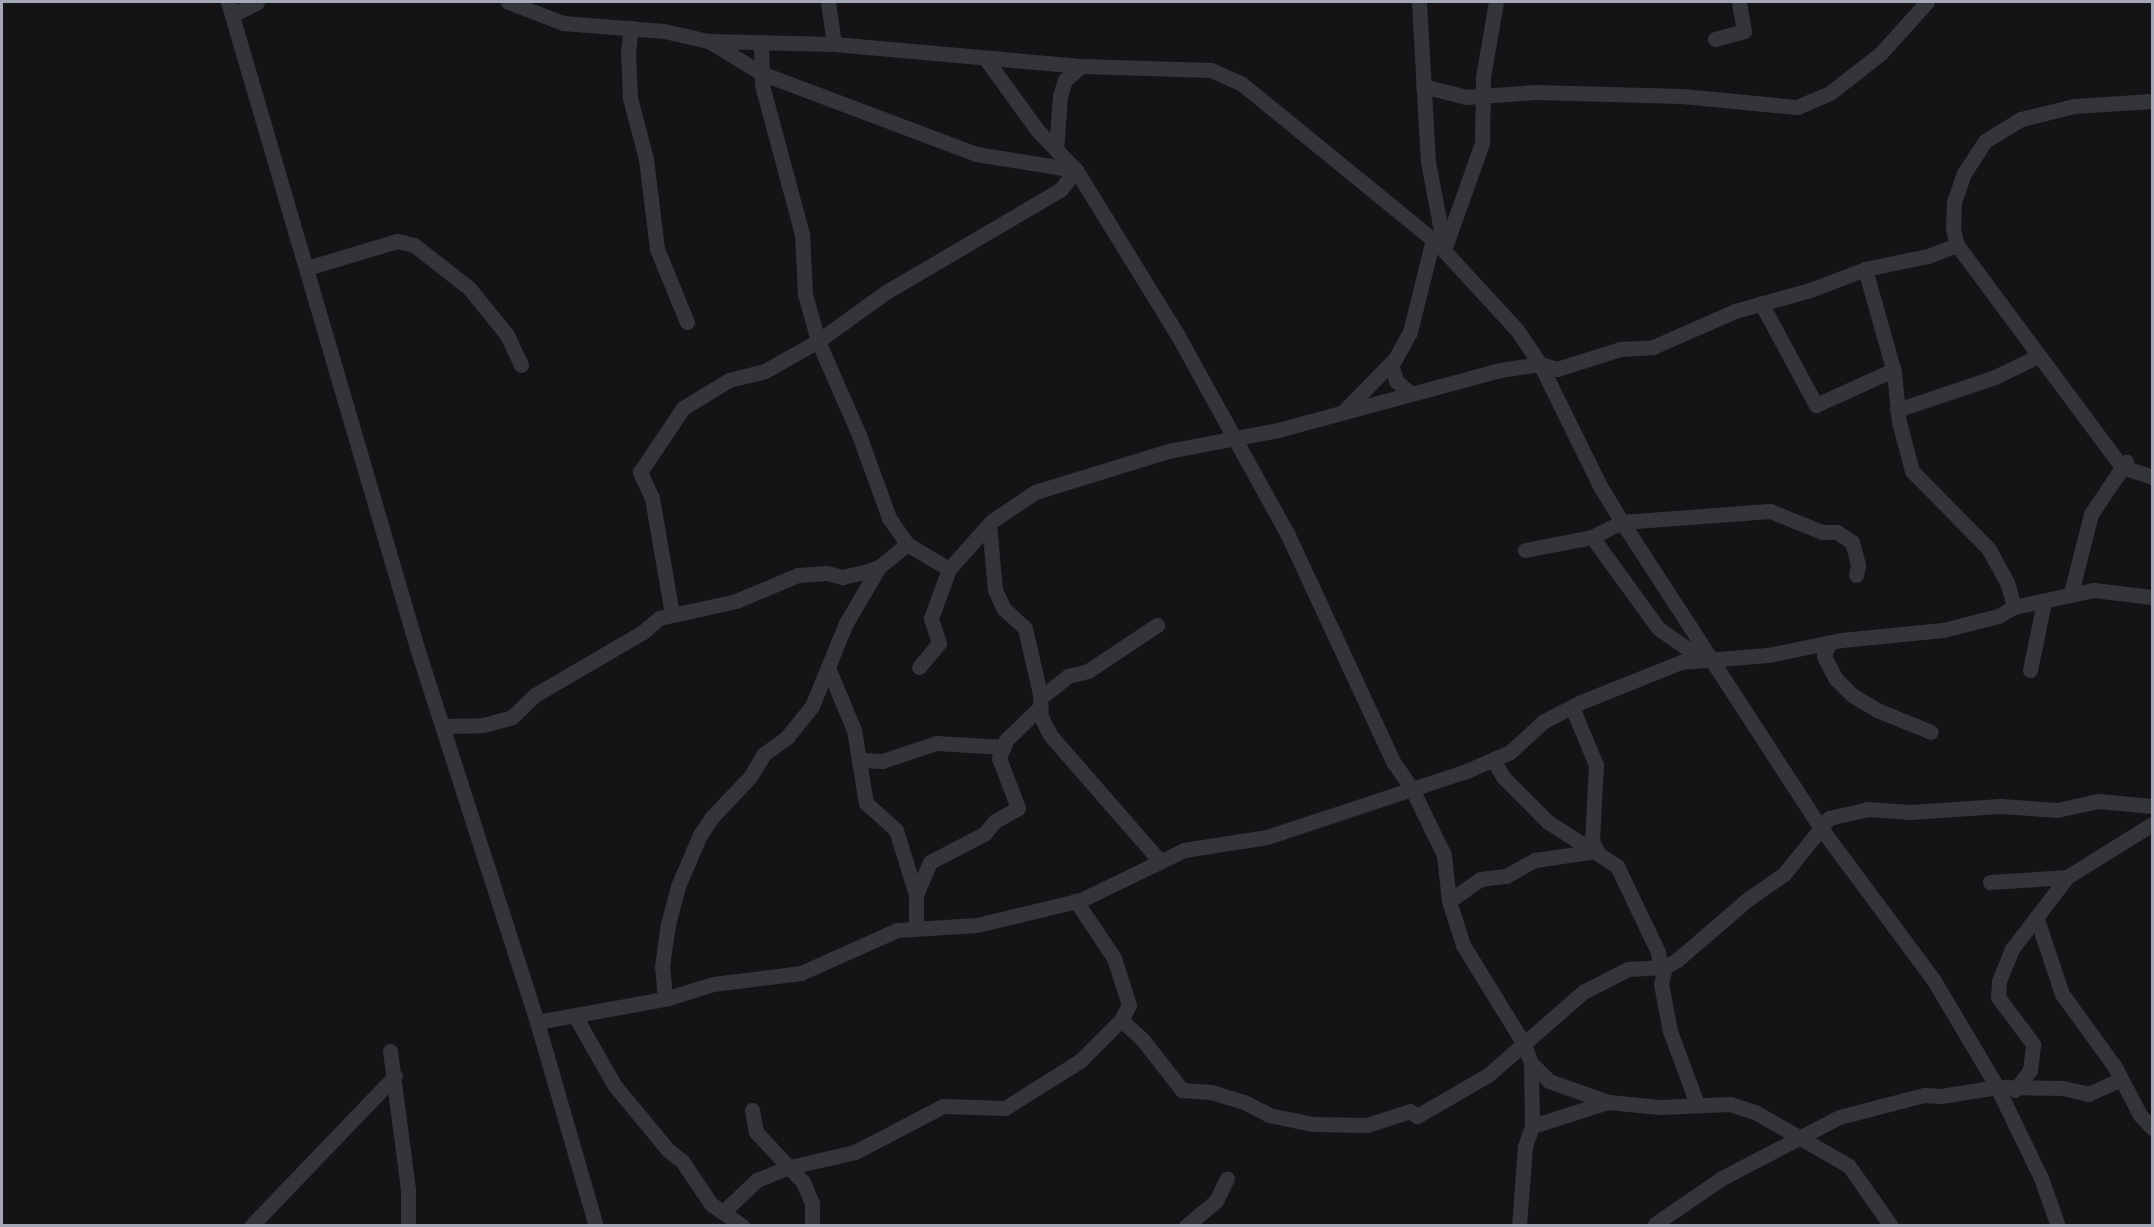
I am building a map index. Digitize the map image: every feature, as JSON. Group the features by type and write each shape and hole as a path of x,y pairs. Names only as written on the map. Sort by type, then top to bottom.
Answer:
{"street":[{"path":"256,2 230,8 417,648 444,726 537,1022 596,1226"},
{"path":"508,2 563,23 631,28 708,41 834,44 1081,66 1221,72 1242,84 1432,239 1517,330 1540,364 1600,486 1705,657 1820,826 1933,979 1997,1088 2041,1178 2058,1226"},
{"path":"828,2 834,44"},
{"path":"1419,2 1428,162 1444,250"},
{"path":"1444,250 1457,205 1477,160 1484,126 1482,97 1496,2"},
{"path":"1715,39 1744,31 1739,2"},
{"path":"1423,86 1450,94 1482,97 1535,93 1665,95 1797,107 1830,93 1880,54 1927,2"},
{"path":"631,28 628,51 630,98 646,159 657,249 687,322"},
{"path":"708,41 761,73 976,154 1076,170"},
{"path":"761,43 761,73 774,143 802,234 805,294 818,341 859,435 880,499 907,544 949,569"},
{"path":"985,58 1022,112 1076,170 1177,334 1231,438 1287,533 1394,763 1412,789 1444,855 1449,900 1463,945 1524,1044 1531,1063 1532,1126 1525,1146 1519,1226"},
{"path":"1056,150 1060,96 1065,80 1081,66"},
{"path":"2152,101 2074,106 2021,119 1985,141 1964,173 1954,202 1958,245 2038,356 2124,464 2152,477"},
{"path":"672,614 652,498 640,472 683,408 729,380 765,370 818,341 886,292 1060,190 1076,170"},
{"path":"1344,411 1391,363 1410,332 1432,239"},
{"path":"307,268 397,242 414,245 469,288 507,335 521,365"},
{"path":"919,667 939,643 931,618 949,569 989,524 1012,506 1042,490 1168,451 1344,411 1500,370 1540,364 1557,369 1620,350 1653,347 1761,303 1865,269 1928,256 1958,245"},
{"path":"1865,269 1893,370 1897,410 1912,471 1988,548 2007,582 2014,607"},
{"path":"1761,303 1815,405 1893,370"},
{"path":"1897,410 1995,377 2038,356"},
{"path":"1391,363 1396,381 1410,393"},
{"path":"2071,593 2091,514 2124,464"},
{"path":"1525,550 1592,537 1622,522 1770,511 1822,532 1837,532 1852,542 1858,565 1856,575"},
{"path":"989,524 995,590 1004,609 1025,628 1040,703 1050,735 1160,861"},
{"path":"1592,537 1659,628 1705,657"},
{"path":"665,999 662,966 668,924 678,886 700,835 750,777 764,754 787,737 812,706 829,670 846,623 879,567 907,544"},
{"path":"444,726 483,725 512,717 535,695 643,632 658,618 736,601 798,575 827,573 842,577 879,567"},
{"path":"537,1022 665,999 713,984 801,973 867,940 916,928 977,925 1076,901 1160,861 1202,845 1267,837 1493,760 1521,744 1544,721 1572,707 1705,657 1768,655 1829,643 1943,630 1998,616 2014,607 2044,602 2071,593 2116,590 2152,597"},
{"path":"2030,670 2044,602"},
{"path":"916,928 916,895 921,873 930,862 984,834 995,821 1018,808 1001,770 999,758 1004,747 1028,715 1068,676 1088,671 1157,625"},
{"path":"1829,643 1824,656 1835,678 1852,695 1877,711 1931,732"},
{"path":"829,670 854,730 861,760 860,787 866,803 896,830 916,895"},
{"path":"1572,707 1596,765 1592,841 1597,851"},
{"path":"861,760 882,761 936,742 1004,747"},
{"path":"1493,760 1503,778 1548,822 1597,851 1617,866 1663,966 1661,984 1670,1031 1697,1104"},
{"path":"1121,1020 1142,1039 1177,1087 1233,1098 1269,1116 1331,1125 1367,1125 1410,1111 1417,1116 1488,1075 1583,992 1628,969 1663,966 1784,873 1808,848 1820,826 1829,818 1867,809 1910,812 2000,806 2057,810 2098,801 2152,806"},
{"path":"2015,1090 2030,1070 2033,1044 1998,997 1999,981 2021,934 2037,919 2046,900 2067,877 2152,824"},
{"path":"1449,900 1480,879 1506,876 1535,860 1597,851"},
{"path":"1990,882 2067,877"},
{"path":"723,1212 757,1180 790,1167 855,1152 943,1106 962,1104 994,1110 1019,1102 1080,1060 1121,1020 1129,1005 1114,958 1076,901"},
{"path":"2037,919 2062,994 2121,1079 2140,1115 2152,1128"},
{"path":"575,1016 615,1086 668,1150 682,1161 711,1204 743,1226"},
{"path":"390,1051 408,1189 408,1226"},
{"path":"1531,1063 1548,1081 1608,1102 1660,1107 1730,1104 1755,1112 1800,1140 1849,1166 1891,1226"},
{"path":"251,1226 395,1076"},
{"path":"1655,1224 1722,1178 1800,1140 1839,1117 1924,1095 1941,1096 1997,1088 2015,1090 2063,1088 2088,1094 2121,1079"},
{"path":"1532,1126 1608,1102"},
{"path":"752,1110 756,1132 803,1182 812,1203 812,1226"},
{"path":"1186,1226 1216,1201 1227,1178"}]}
